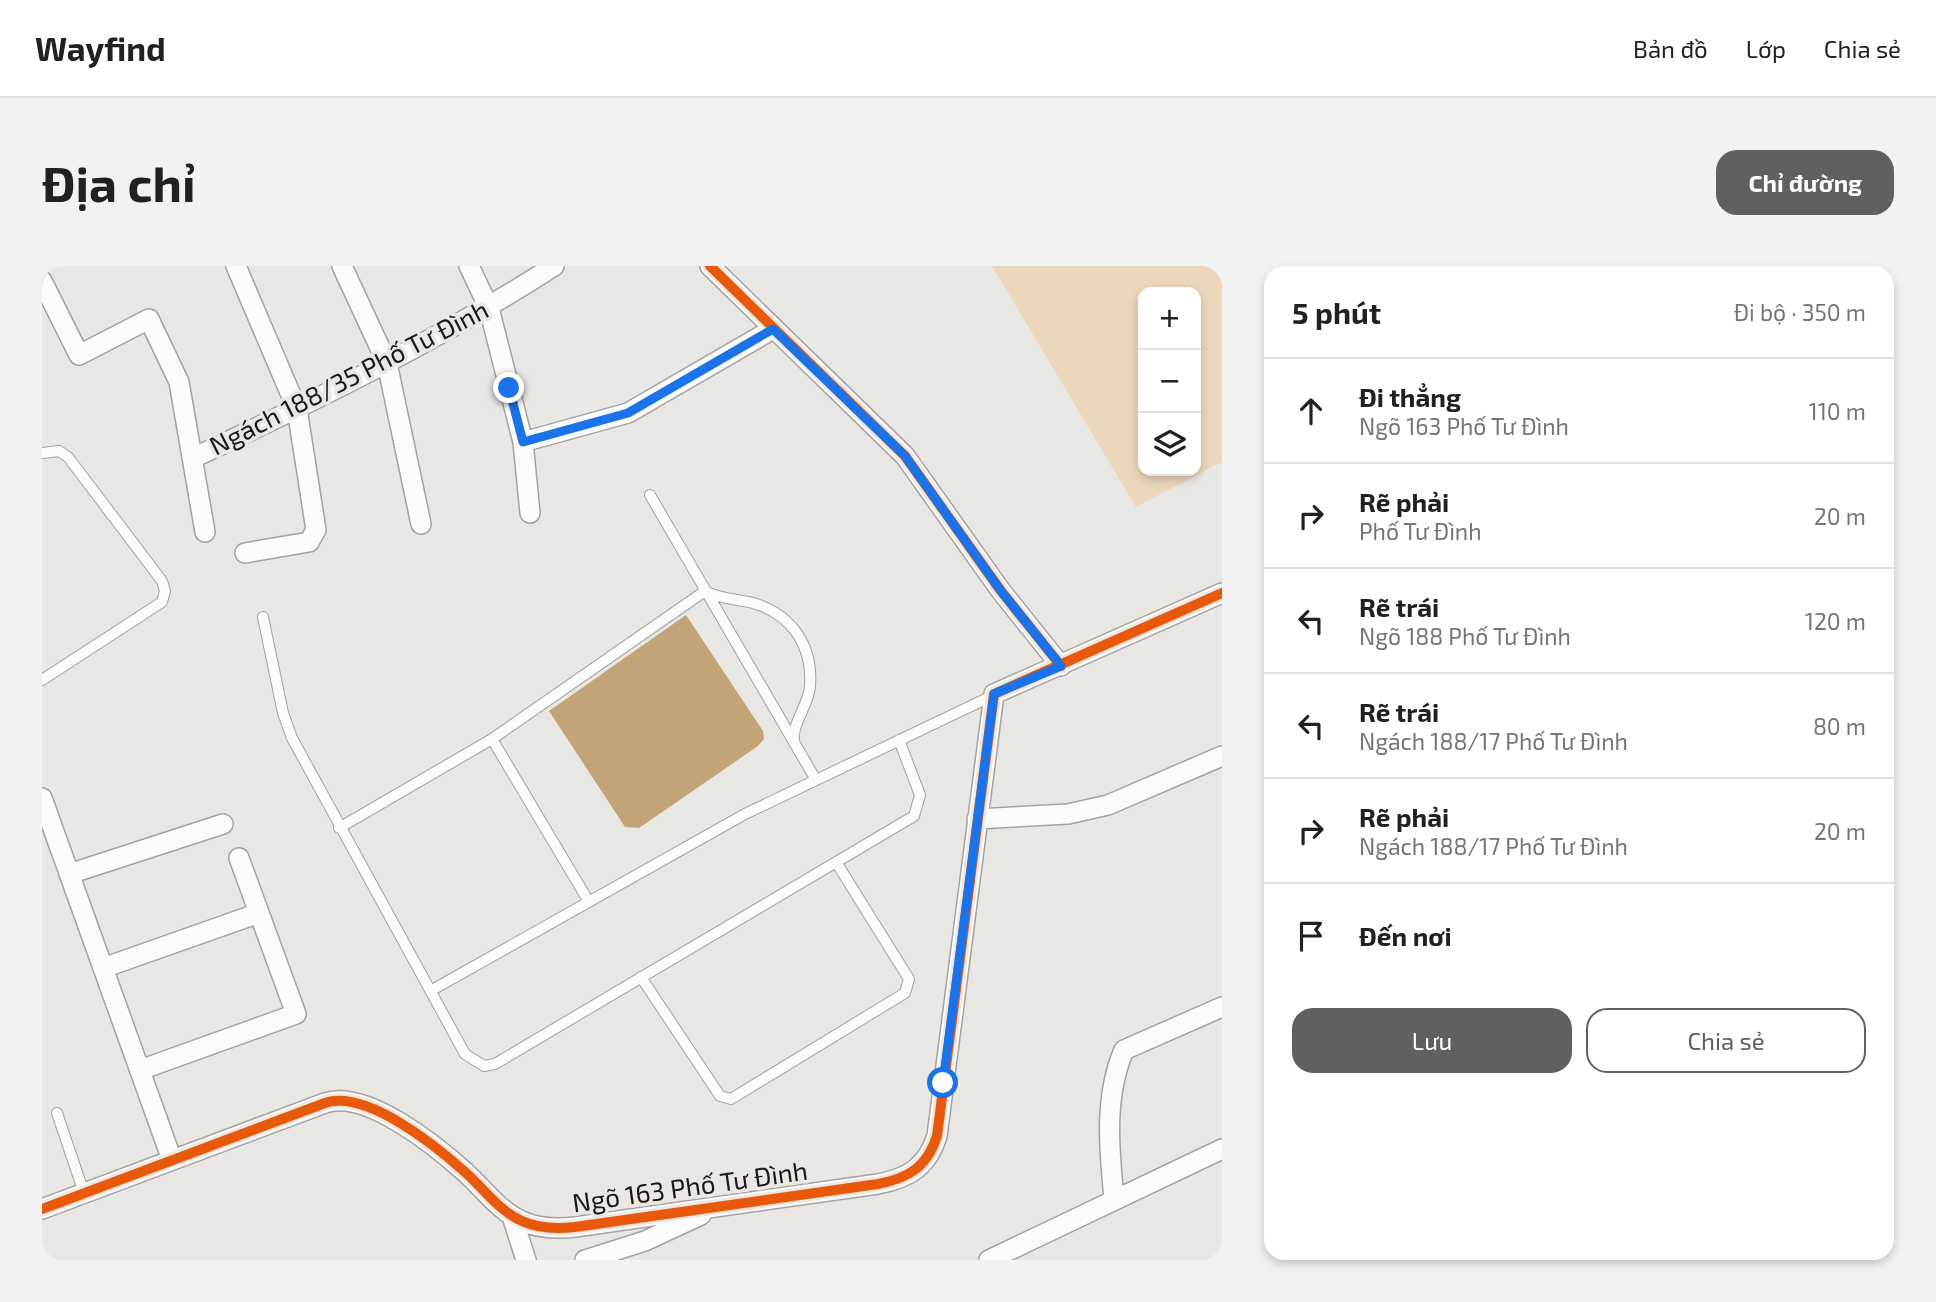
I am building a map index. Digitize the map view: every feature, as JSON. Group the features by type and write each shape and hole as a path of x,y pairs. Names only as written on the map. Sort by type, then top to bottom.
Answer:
{"street":[{"path":"236,266 297,409 316,530 309,542 245,553"},
{"path":"342,266 387,363 421,524"},
{"path":"470,266 489,308 523,442 530,513"},
{"name":"Ngách 188/35 Phố Tư Đình","path":"42,281 79,355 149,319 180,382 193,458 387,363 489,308 554,266"},
{"path":"710,266 905,456 1001,591 1061,666"},
{"path":"523,442 628,413 773,329"},
{"path":"193,458 205,532"},
{"path":"994,694 1222,593"},
{"name":"Ngõ 163 Phố Tư Đình","path":"42,1209 325,1102 352,1100 380,1113 421,1138 466,1172 512,1216 536,1226 562,1228 721,1206 892,1181 916,1171 925,1162 937,1136 994,694"},
{"path":"977,819 1068,814 1108,805 1222,756"},
{"path":"42,798 172,1160"},
{"path":"69,874 223,824"},
{"path":"140,1070 296,1014 239,858"},
{"path":"103,968 259,913"},
{"path":"1114,1198 1109,1145 1114,1074 1124,1050 1222,1007"},
{"path":"989,1260 1114,1198 1222,1149"},
{"path":"585,1260 645,1241 721,1206"},
{"path":"512,1216 526,1260"}],"lane":[{"path":"42,453 59,451 68,457 162,581 165,591 162,602 42,680"},
{"path":"650,495 816,780"},
{"path":"339,828 492,739 705,590"},
{"path":"705,590 773,611 788,620 797,633 811,675 808,699 794,732 794,743"},
{"path":"263,617 283,713 292,738 465,1054 484,1066 495,1064 914,816 920,795 899,740"},
{"path":"432,990 745,814 994,694"},
{"path":"492,739 589,902"},
{"path":"641,977 720,1096 731,1099 905,993 909,979 836,862"},
{"path":"57,1114 84,1193"}],"shaded area":[{"path":"992,266 1222,266 1222,462 1201,473 1201,287 1138,287 1138,476 1195,476 1136,507"},
{"path":"686,615 763,731 764,739 758,746 639,828 625,827 549,711"}],"cycle path":[{"path":"710,266 905,456 1001,591 1061,666"},
{"path":"42,1209 325,1103 342,1101 360,1104 400,1122 465,1172 506,1212 528,1224 541,1227 575,1227 878,1184 908,1174 928,1156 937,1136 994,694 1222,593"}],"route":[{"path":"509,388 523,442 628,413 773,329 905,456 1001,591 1061,666 994,694 943,1083"}]}
